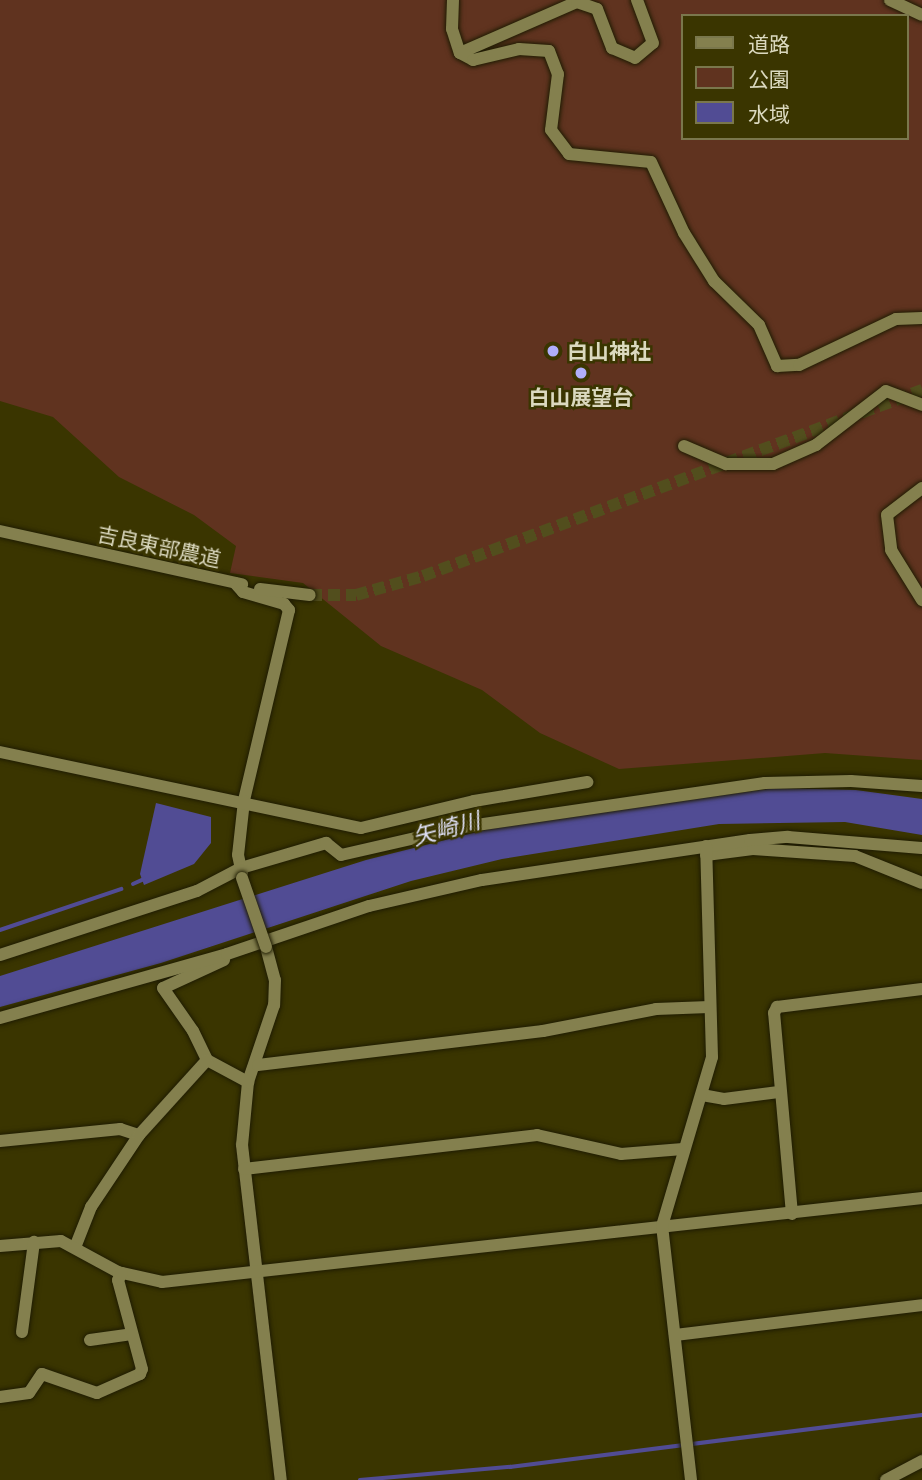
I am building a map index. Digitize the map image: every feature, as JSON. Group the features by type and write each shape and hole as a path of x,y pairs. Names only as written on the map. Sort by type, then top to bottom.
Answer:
{"street":[{"path":"453,0 452,29 460,53 473,60 519,49 549,51 558,74 551,130 569,154 651,162 684,233 714,281 759,325 777,366 799,365 896,319 922,318"},
{"path":"460,53 577,2 597,9 611,48 635,58 653,43 637,0"},
{"path":"890,0 922,15"},
{"path":"684,446 726,464 773,464 816,445 886,391 922,405"},
{"path":"922,488 887,515 891,550 922,600"},
{"name":"吉良東部農道","path":"0,531 272,592 310,595"},
{"path":"235,583 243,592 284,604 289,610 244,801 238,856 275,980 274,1005 258,1065 248,1082 242,1124 244,1169 281,1480"},
{"path":"0,752 153,787 244,801 361,828 474,801 587,782"},
{"path":"0,955 136,913 326,843 341,855 463,827 765,783 851,781 922,786"},
{"path":"0,1018 227,954 427,890 788,837 922,848"},
{"path":"706,850 752,849 855,856 922,883"},
{"path":"691,1480 662,1226 712,1057 706,850"},
{"path":"227,954 223,962 163,988 193,1031 206,1060 248,1082"},
{"path":"792,1214 779,1092 774,1013 777,1007 922,989"},
{"path":"258,1065 543,1031 656,1009 709,1007"},
{"path":"76,1245 91,1207 139,1135 206,1060"},
{"path":"702,1095 724,1099 779,1092"},
{"path":"0,1141 120,1129 139,1135"},
{"path":"244,1169 537,1135 621,1154 683,1149"},
{"path":"0,1246 34,1242 76,1245 122,1273 162,1282 922,1198"},
{"path":"22,1332 34,1242"},
{"path":"0,1397 21,1398 42,1374 104,1392 142,1369 118,1280 122,1273"},
{"path":"675,1335 922,1305"},
{"path":"90,1340 132,1334"},
{"path":"886,1480 922,1461"}],"green space":[{"path":"0,0 922,0 922,760 825,753 619,769 540,733 482,690 381,646 303,583 230,573 236,546 194,515 119,477 53,417 0,401"}],"water":[{"path":"776,788 856,790 922,799 922,835 845,822 719,824 502,859 411,881 161,963 0,1007 0,976 366,860 521,821"},
{"path":"156,803 211,817 211,843 194,864 144,885 140,874"}],"waterway":[{"path":"133,884 144,879"},
{"path":"0,930 121,889"},
{"path":"360,1480 510,1467 922,1415"}],"tunnel":[{"path":"310,595 356,595 423,576 922,390"}],"place":[{"name":"白山神社","path":"553,351"},
{"name":"白山展望台","path":"581,373"}],"water label":[{"name":"矢崎川","path":"446,828"}]}
